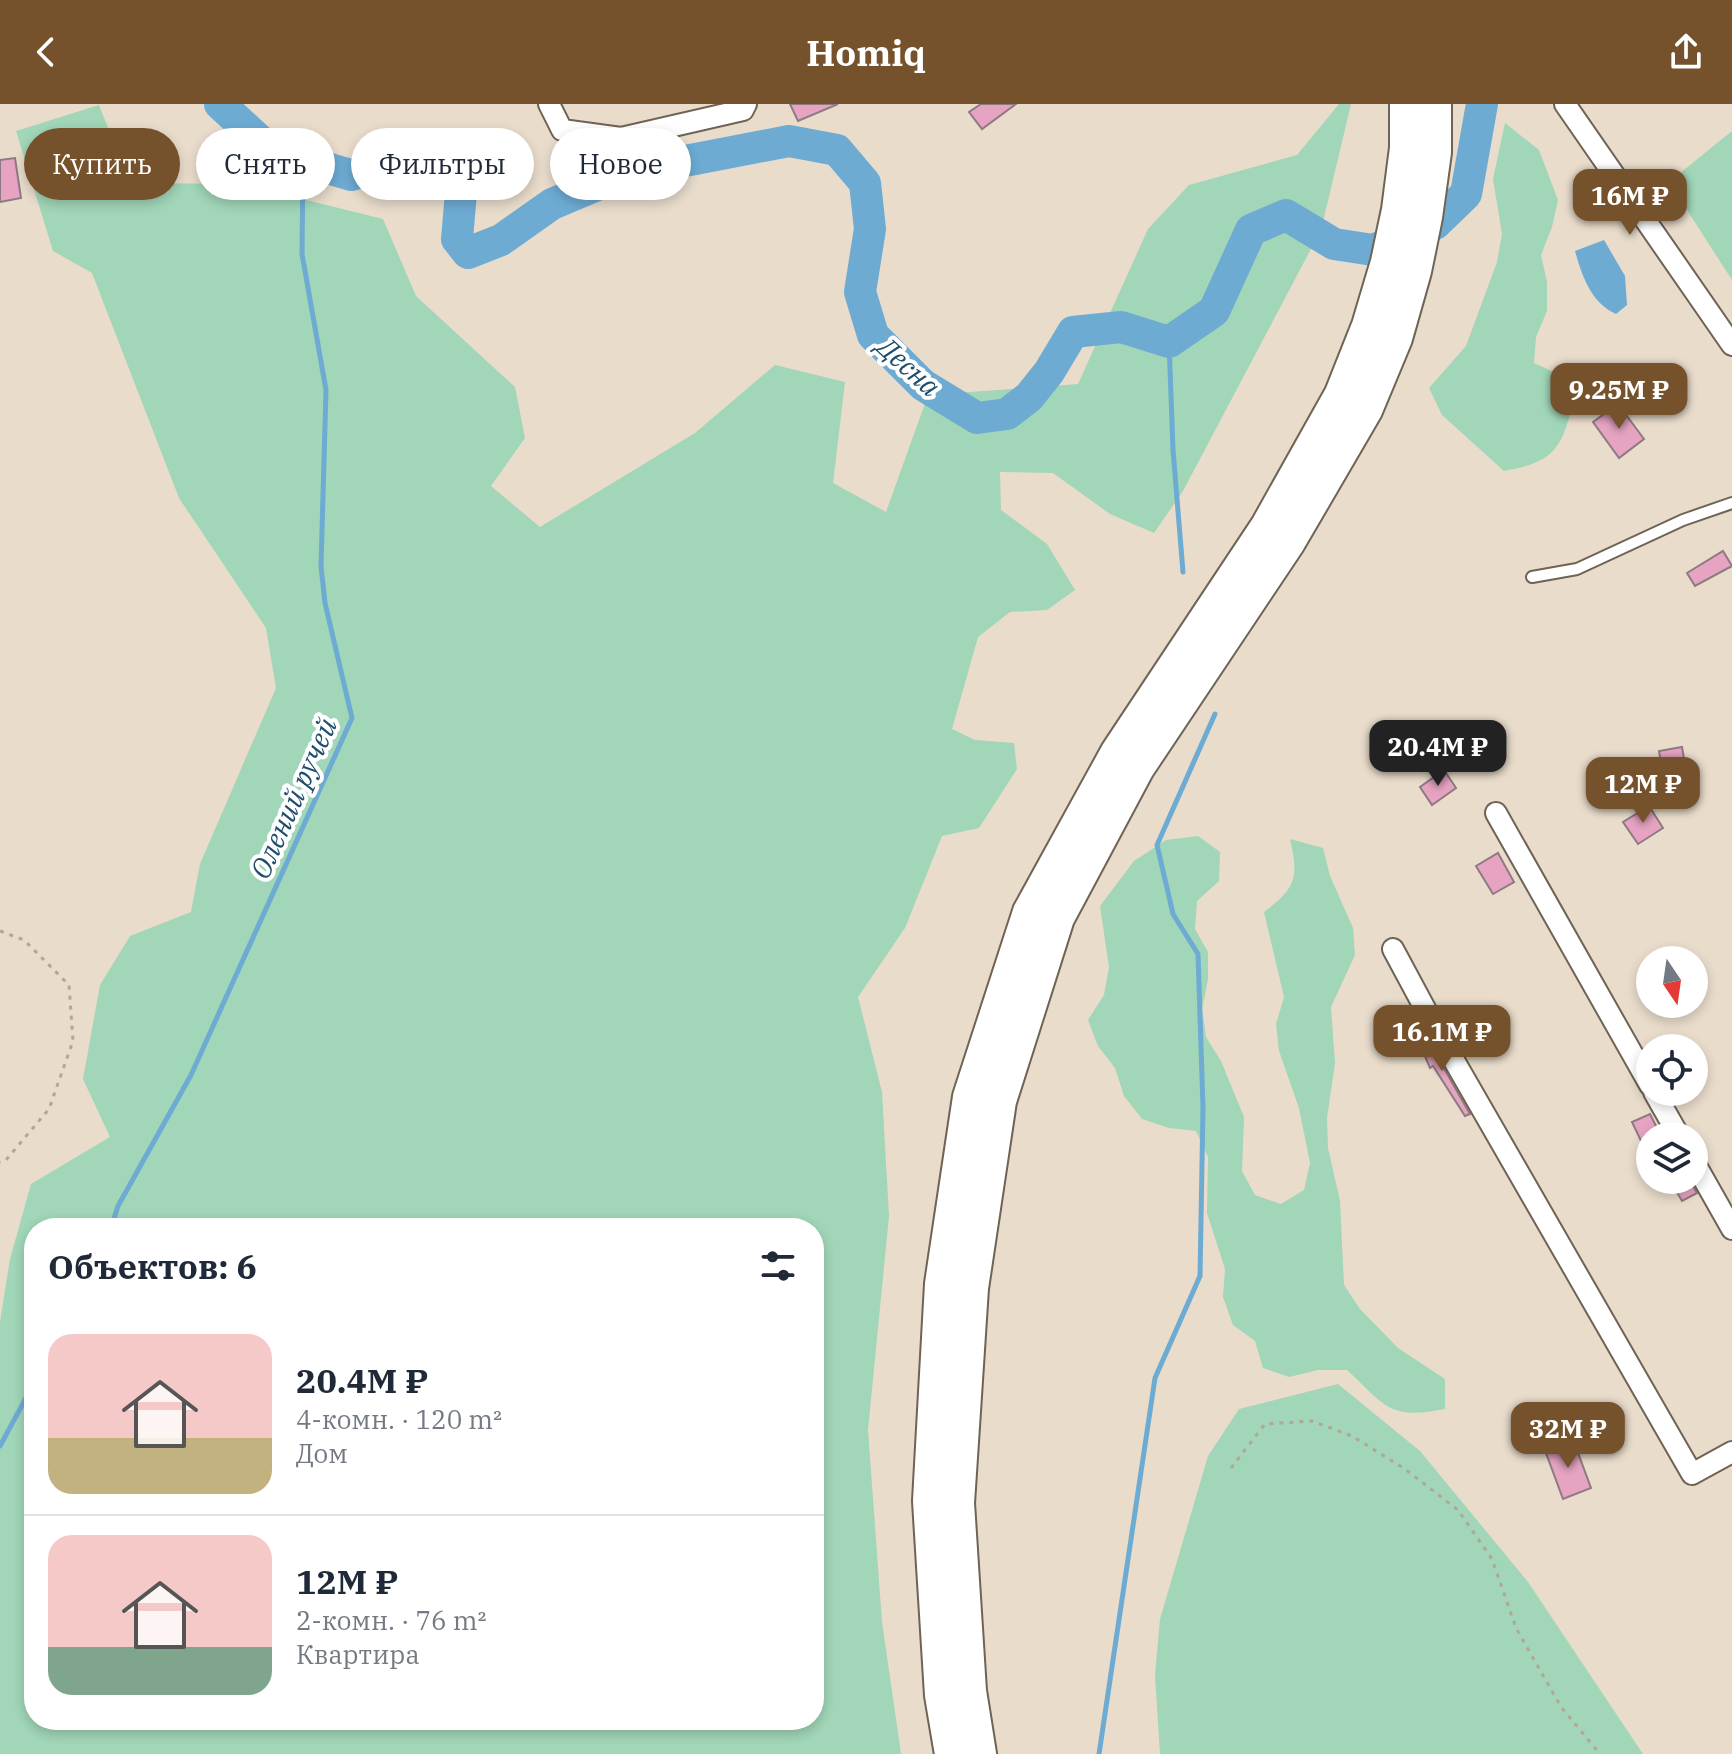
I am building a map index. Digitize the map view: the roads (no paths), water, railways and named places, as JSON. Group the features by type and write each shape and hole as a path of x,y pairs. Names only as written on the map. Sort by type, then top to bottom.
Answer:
{"highway":[{"path":"980,1754 970,1691 958,1503 972,1288 1000,1101 1058,918 1138,768 1289,542 1354,402 1368,326 1398,210 1406,148 1406,104"},
{"path":"951,1754 941,1695 929,1501 941,1284 969,1097 1029,912 1117,752 1396,338 1426,217 1435,152 1435,104"}],"street":[{"path":"549,104 562,130 621,138 743,110 746,104"},
{"path":"1565,104 1732,345"},
{"path":"1496,813 1636,1060"},
{"path":"1393,949 1692,1474 1732,1452"},
{"path":"1708,1187 1732,1229"}],"lane":[{"path":"1532,577 1577,569 1683,520 1732,503"}],"water":[{"path":"1604,240 1625,276 1627,305 1616,314 1594,296 1584,279 1575,251"}],"waterway":[{"name":"Десна","path":"220,104 272,152 351,175 429,153 462,181 457,239 468,253 501,240 552,204 628,172 789,141 837,150 865,183 870,229 860,292 873,335 923,385 977,418 1007,414 1029,397 1049,372 1073,332 1121,327 1169,342 1214,311 1251,230 1286,215 1334,244 1373,250 1435,224 1466,194 1482,104"},
{"name":"Олений ручей","path":"114,1218 191,1075 352,718 325,603 321,566 326,390 302,254 303,200"},
{"path":"1169,342 1173,450 1183,572"},
{"path":"1099,1754 1155,1378 1200,1276 1203,1108 1198,954 1173,914 1157,845 1215,714"},
{"name":"Олений ручей","path":"0,1446 24,1402"}]}
